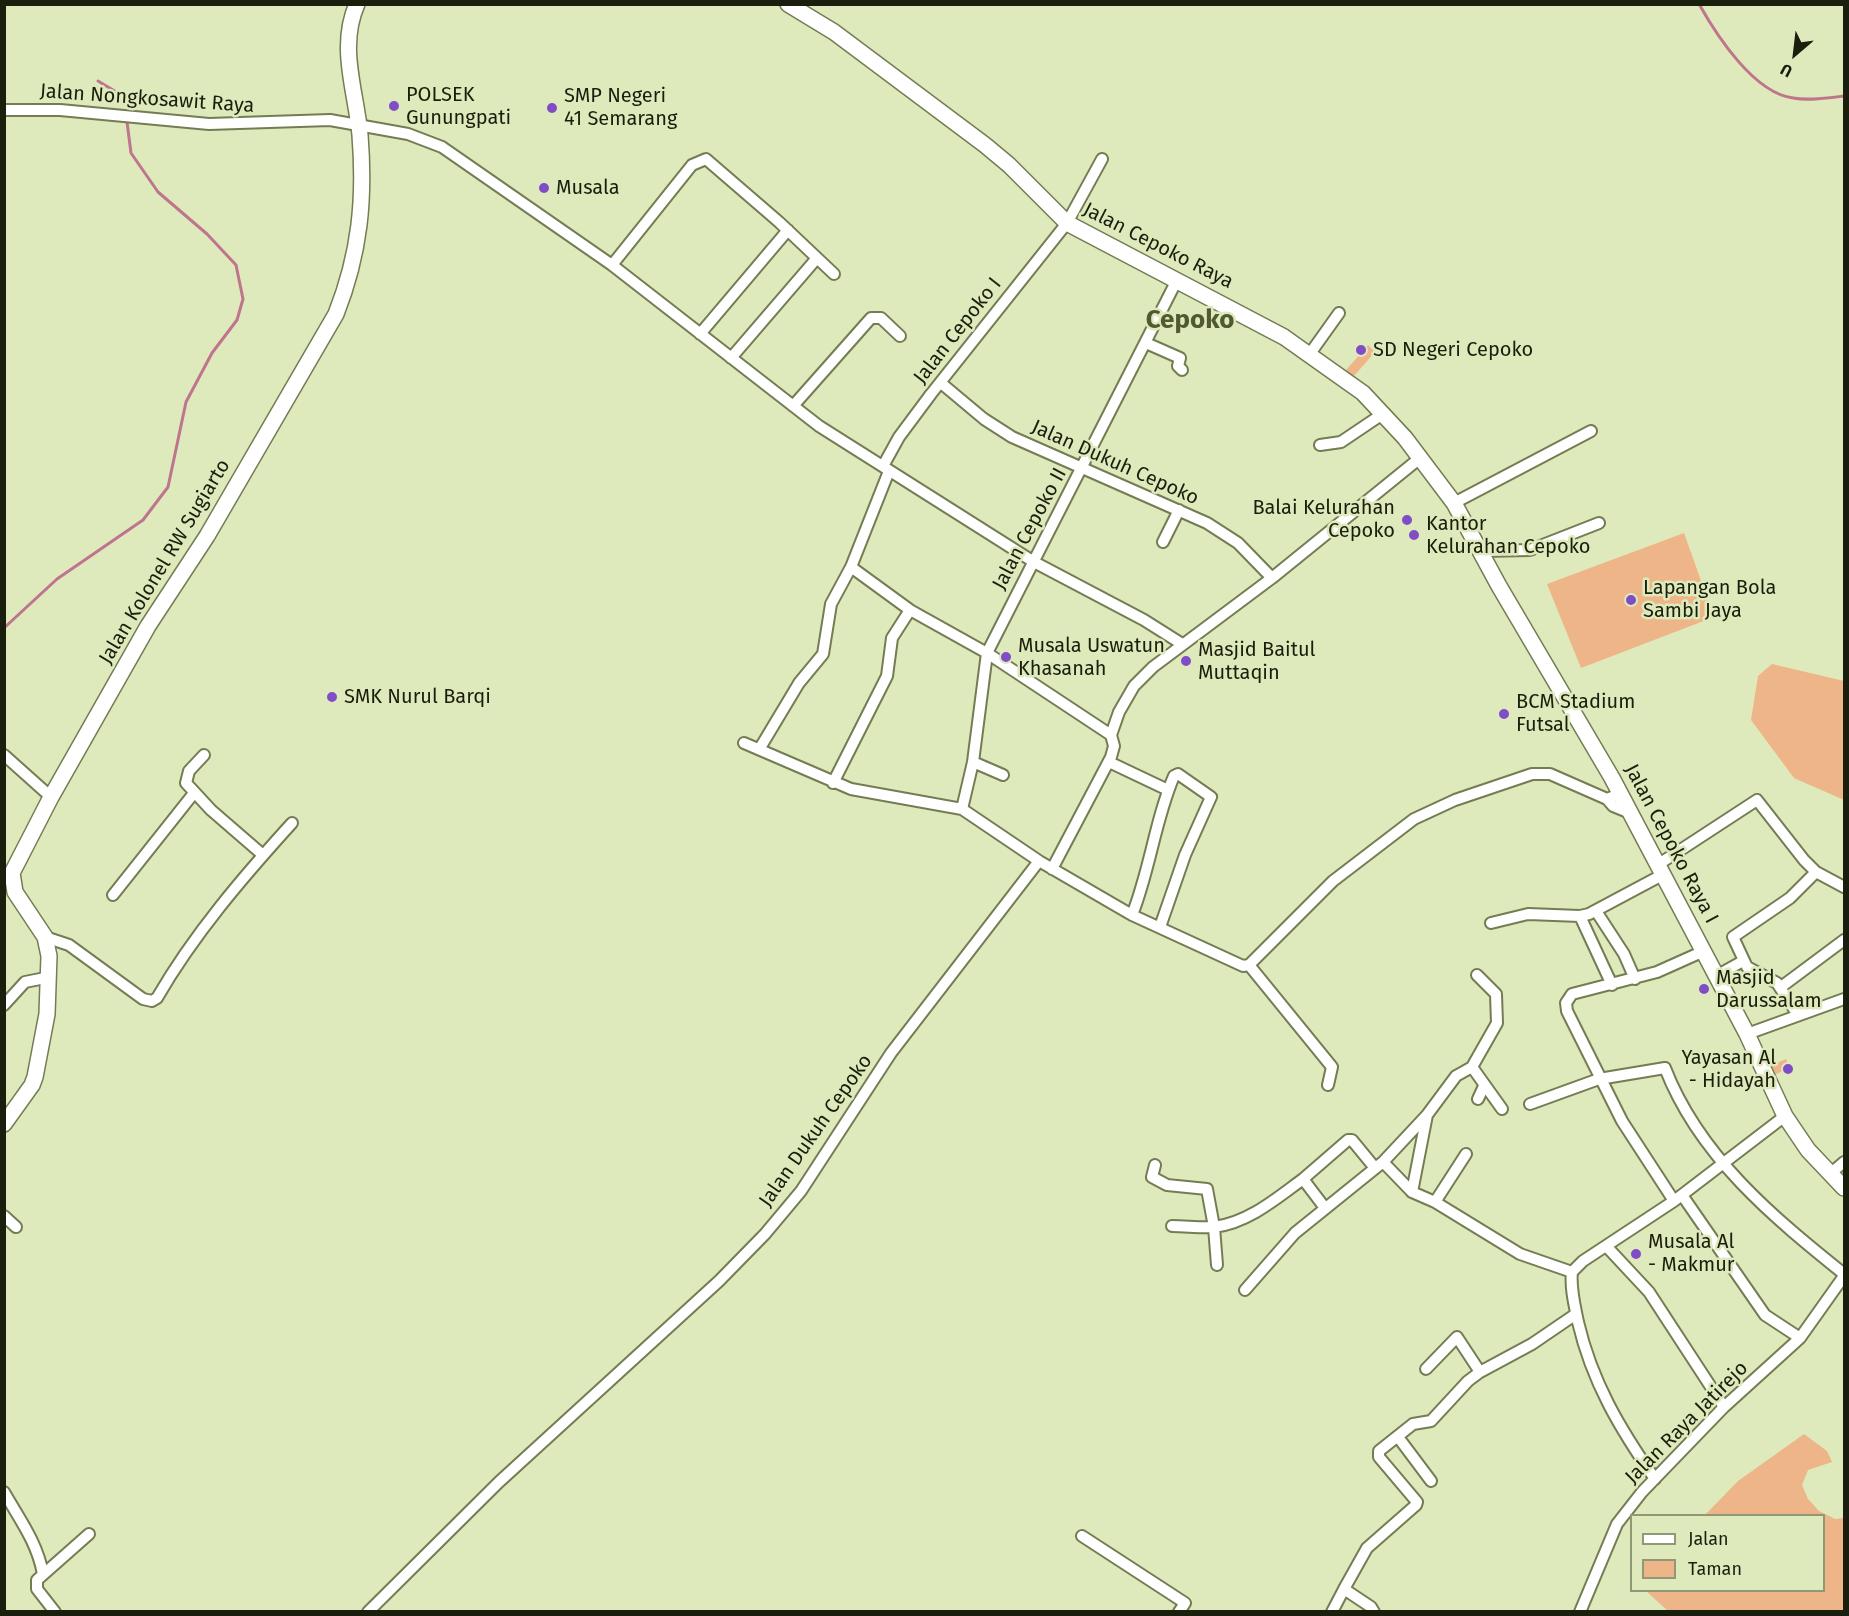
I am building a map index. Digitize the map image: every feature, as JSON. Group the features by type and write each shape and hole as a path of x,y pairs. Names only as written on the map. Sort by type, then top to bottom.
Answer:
{"main road":[{"name":"Jalan Kolonel RW Sugiarto","path":"4,1124 32,1085 35,1077 47,1014 50,977 45,937 15,892 8,875 148,626 207,536 336,314 351,275 360,228 359,123 347,45 357,4"},
{"name":"Jalan Cepoko Raya","path":"794,6 841,37 985,145 1009,165 1067,223 1236,310 1309,355 1363,393 1384,412 1420,458"},
{"name":"Jalan Cepoko Raya I","path":"1420,458 1454,503 1613,797 1630,813 1747,1034 1785,1116 1830,1174 1845,1188"}],"street":[{"name":"Jalan Nongkosawit Raya","path":"4,110 60,110 209,124 330,120 359,123"},
{"path":"359,123 408,134 442,147 612,265 793,406 1034,562 1144,620 1182,644"},
{"path":"612,265 692,165 706,159 788,230 834,274"},
{"path":"1067,223 1102,159"},
{"name":"Jalan Cepoko I","path":"886,468 899,437 1067,223"},
{"path":"700,334 788,230"},
{"path":"731,358 817,258"},
{"name":"Jalan Cepoko II","path":"962,809 973,762 987,653 1177,280"},
{"path":"1309,355 1339,313"},
{"path":"793,406 870,318 881,318 900,336"},
{"path":"1146,343 1180,358 1178,366 1182,370"},
{"name":"Jalan Dukuh Cepoko","path":"941,383 984,419 1012,437 1207,522 1238,543 1272,578"},
{"path":"1320,445 1341,442 1384,412"},
{"path":"1454,503 1591,431"},
{"path":"1052,869 1109,762 1114,746 1111,735 1119,712 1134,686 1182,644 1272,578 1420,458"},
{"path":"760,748 799,683 824,654 831,604 851,567 886,468"},
{"path":"1163,542 1179,510"},
{"path":"1481,551 1530,550 1599,523"},
{"path":"851,567 910,610 987,653 1111,735"},
{"path":"833,783 887,676 892,638 910,610"},
{"path":"744,743 760,748 833,783 906,800 962,809 1039,861 1132,915 1233,963 1249,965 1332,1067 1328,1085"},
{"path":"4,755 51,797"},
{"path":"204,755 196,761 185,777 186,783 194,793 263,855"},
{"path":"973,762 1003,775"},
{"path":"1109,762 1168,790"},
{"path":"1132,915 1150,862 1168,790 1174,776 1178,774 1211,797 1185,855 1160,927"},
{"path":"1249,965 1333,881 1414,819 1455,800 1532,774 1550,774 1613,797"},
{"path":"113,895 194,793"},
{"path":"1491,923 1528,914 1580,916 1596,911 1661,869 1757,800 1780,833 1816,872 1845,888"},
{"path":"45,937 69,945 143,999 152,1001 157,998 202,930 292,823"},
{"name":"Jalan Dukuh Cepoko","path":"368,1611 499,1482 719,1281 765,1234 801,1191 891,1053 1039,861"},
{"path":"1798,1015 1781,987 1773,980 1751,970 1743,961 1732,940 1734,934 1790,898 1816,872"},
{"path":"1596,911 1624,954 1635,979"},
{"path":"1580,916 1612,985"},
{"path":"1781,987 1845,940"},
{"path":"1704,951 1635,979 1572,994 1566,1002 1567,1011 1599,1079 1678,1198 1765,1315 1800,1338"},
{"path":"1716,976 1743,961"},
{"path":"1245,1290 1295,1233 1379,1165 1427,1115 1456,1076 1472,1067 1497,1023 1498,1014 1496,994 1477,975"},
{"path":"4,1005 26,981 50,977"},
{"path":"1747,1034 1845,999"},
{"path":"1472,1067 1481,1076 1484,1086 1502,1109"},
{"path":"1530,1104 1599,1079 1665,1068 1686,1112 1723,1164 1801,1239 1845,1275"},
{"path":"1478,1099 1484,1086"},
{"path":"1412,1192 1427,1115"},
{"path":"1572,1272 1582,1262 1678,1198 1785,1116"},
{"path":"1172,1226 1214,1227 1239,1221 1274,1200 1303,1179 1348,1140 1352,1140 1412,1192 1435,1202 1520,1254 1572,1272"},
{"path":"1435,1202 1466,1154"},
{"path":"1830,1174 1845,1162"},
{"path":"1155,1165 1152,1178 1160,1183 1207,1188 1214,1227 1217,1264"},
{"path":"1303,1179 1325,1208"},
{"path":"4,1216 16,1227"},
{"path":"1606,1246 1649,1292 1724,1407"},
{"path":"1572,1272 1576,1314 1591,1370 1599,1390 1610,1411 1655,1479"},
{"name":"Jalan Raya Jatirejo","path":"1580,1611 1617,1524 1655,1479 1724,1407 1800,1338 1845,1275"},
{"path":"1332,1611 1367,1548 1417,1502 1378,1454 1413,1424 1431,1421 1468,1381 1480,1372 1532,1344 1576,1314"},
{"path":"1426,1369 1457,1337 1480,1372"},
{"path":"1398,1437 1431,1481"},
{"path":"4,1492 29,1530 39,1553 43,1574"},
{"path":"55,1611 35,1586 43,1574 89,1534"},
{"path":"1082,1536 1185,1603 1179,1611"},
{"path":"1344,1589 1374,1611"}],"green space":[{"path":"1368,345 1375,352 1353,377 1346,370"},
{"name":"Lapangan Bola Sambi Jaya","path":"1684,533 1714,617 1581,668 1547,584"},
{"path":"1772,664 1844,681 1844,800 1794,778 1751,720 1758,676"},
{"path":"1786,1059 1790,1068 1774,1075 1770,1066"},
{"path":"1804,1434 1827,1451 1832,1462 1808,1470 1802,1485 1808,1499 1825,1514 1706,1514 1738,1481"},
{"path":"1825,1514 1835,1519 1844,1518 1844,1611 1668,1611 1647,1592 1825,1592"}],"waterway":[{"path":"1699,4 1726,46 1764,86 1779,94 1799,99 1844,96"},
{"path":"98,81 123,96"},
{"path":"4,628 57,579 143,520 168,487 186,402 212,353 237,320 243,299 236,265 207,234 158,192 131,153 127,122"}],"place":[{"name":"POLSEK Gunungpati","path":"394,106"},
{"name":"SMP Negeri 41 Semarang","path":"552,108"},
{"name":"Musala","path":"544,188"},
{"name":"SD Negeri Cepoko","path":"1361,350"},
{"name":"Balai Kelurahan Cepoko","path":"1407,520"},
{"name":"Kantor Kelurahan Cepoko","path":"1414,535"},
{"name":"Lapangan Bola Sambi Jaya","path":"1631,600"},
{"name":"Musala Uswatun Khasanah","path":"1006,657"},
{"name":"Masjid Baitul Muttaqin","path":"1186,661"},
{"name":"SMK Nurul Barqi","path":"332,697"},
{"name":"BCM Stadium Futsal","path":"1504,714"},
{"name":"Masjid Darussalam","path":"1704,989"},
{"name":"Yayasan Al - Hidayah","path":"1788,1069"},
{"name":"Musala Al - Makmur","path":"1636,1254"}],"district":[{"name":"Cepoko","path":"1190,321"}]}
